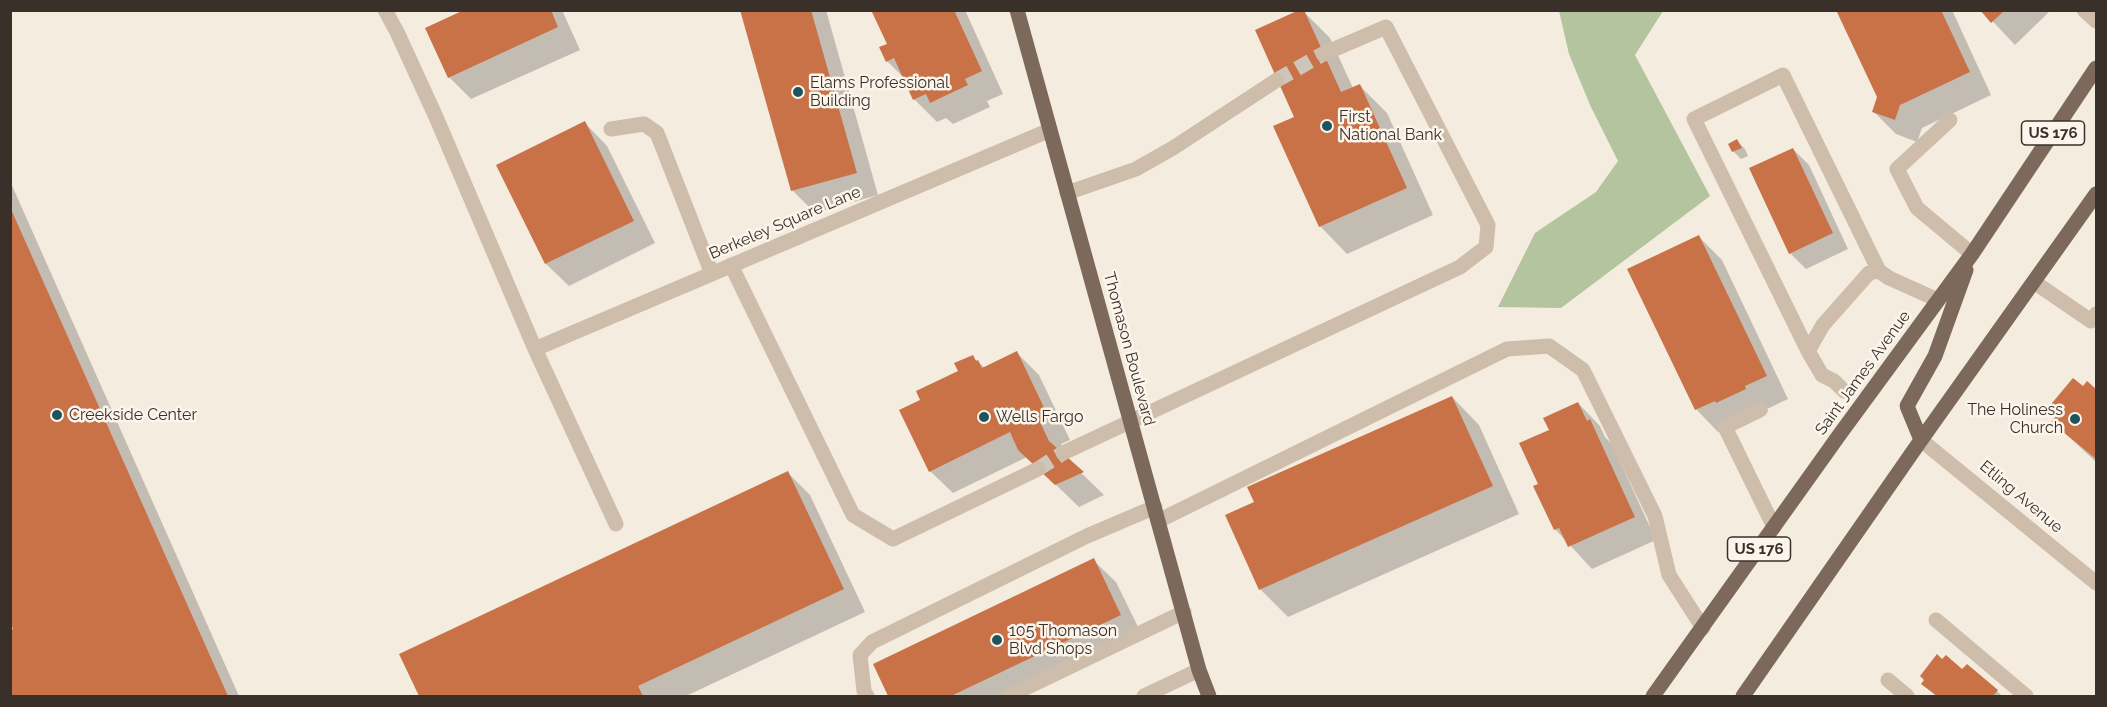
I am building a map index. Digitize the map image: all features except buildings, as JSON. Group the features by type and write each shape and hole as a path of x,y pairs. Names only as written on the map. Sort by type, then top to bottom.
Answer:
{"main road":[{"name":"Thomason Boulevard","path":"1017,10 1199,670 1209,696"},
{"name":"Saint James Avenue","path":"1653,696 1972,254 2097,68"},
{"path":"1743,696 2097,194"},
{"path":"1921,441 1907,406 1935,356 1972,254"}],"street":[{"path":"385,10 436,117 535,349 616,524"},
{"path":"2084,10 2097,21"},
{"path":"1063,453 1460,267 1486,248 1488,225 1386,27 1323,54"},
{"path":"1844,391 1834,381 1822,375 1808,351 1694,119 1783,75 1879,271 1888,278 1938,300"},
{"path":"1068,193 1136,169 1173,148 1277,80"},
{"path":"1950,120 1897,169 1917,208 1972,254"},
{"path":"611,129 644,124 657,133 712,274"},
{"name":"Berkeley Square Lane","path":"535,349 1050,130"},
{"path":"731,266 853,515 893,539 1038,469"},
{"path":"1808,351 1823,325 1869,273 1879,271"},
{"path":"2034,282 2095,321"},
{"path":"867,696 864,691 860,655 872,642 1087,536 1156,514 1507,349 1549,346 1583,370 1655,516 1669,575 1703,628"},
{"path":"1760,410 1725,427 1774,527"},
{"name":"Etling Avenue","path":"1921,441 2097,583"},
{"path":"1009,696 1184,612"},
{"path":"1936,620 2026,696"},
{"path":"1144,696 1199,670"},
{"path":"1888,680 1907,696"}],"green space":[{"path":"1559,11 1663,11 1635,55 1710,196 1561,308 1498,307 1535,233 1596,192 1618,161 1590,105 1569,54"}],"tunnel":[{"path":"1277,80 1323,54"},
{"path":"1038,469 1063,453"}],"place":[{"name":"Elams Professional Building","path":"798,92"},
{"name":"First National Bank","path":"1327,126"},
{"name":"Creekside Center","path":"57,415"},
{"name":"Wells Fargo","path":"984,417"},
{"name":"The Holiness Church","path":"2075,419"},
{"name":"105 Thomason Blvd Shops","path":"997,640"}]}
